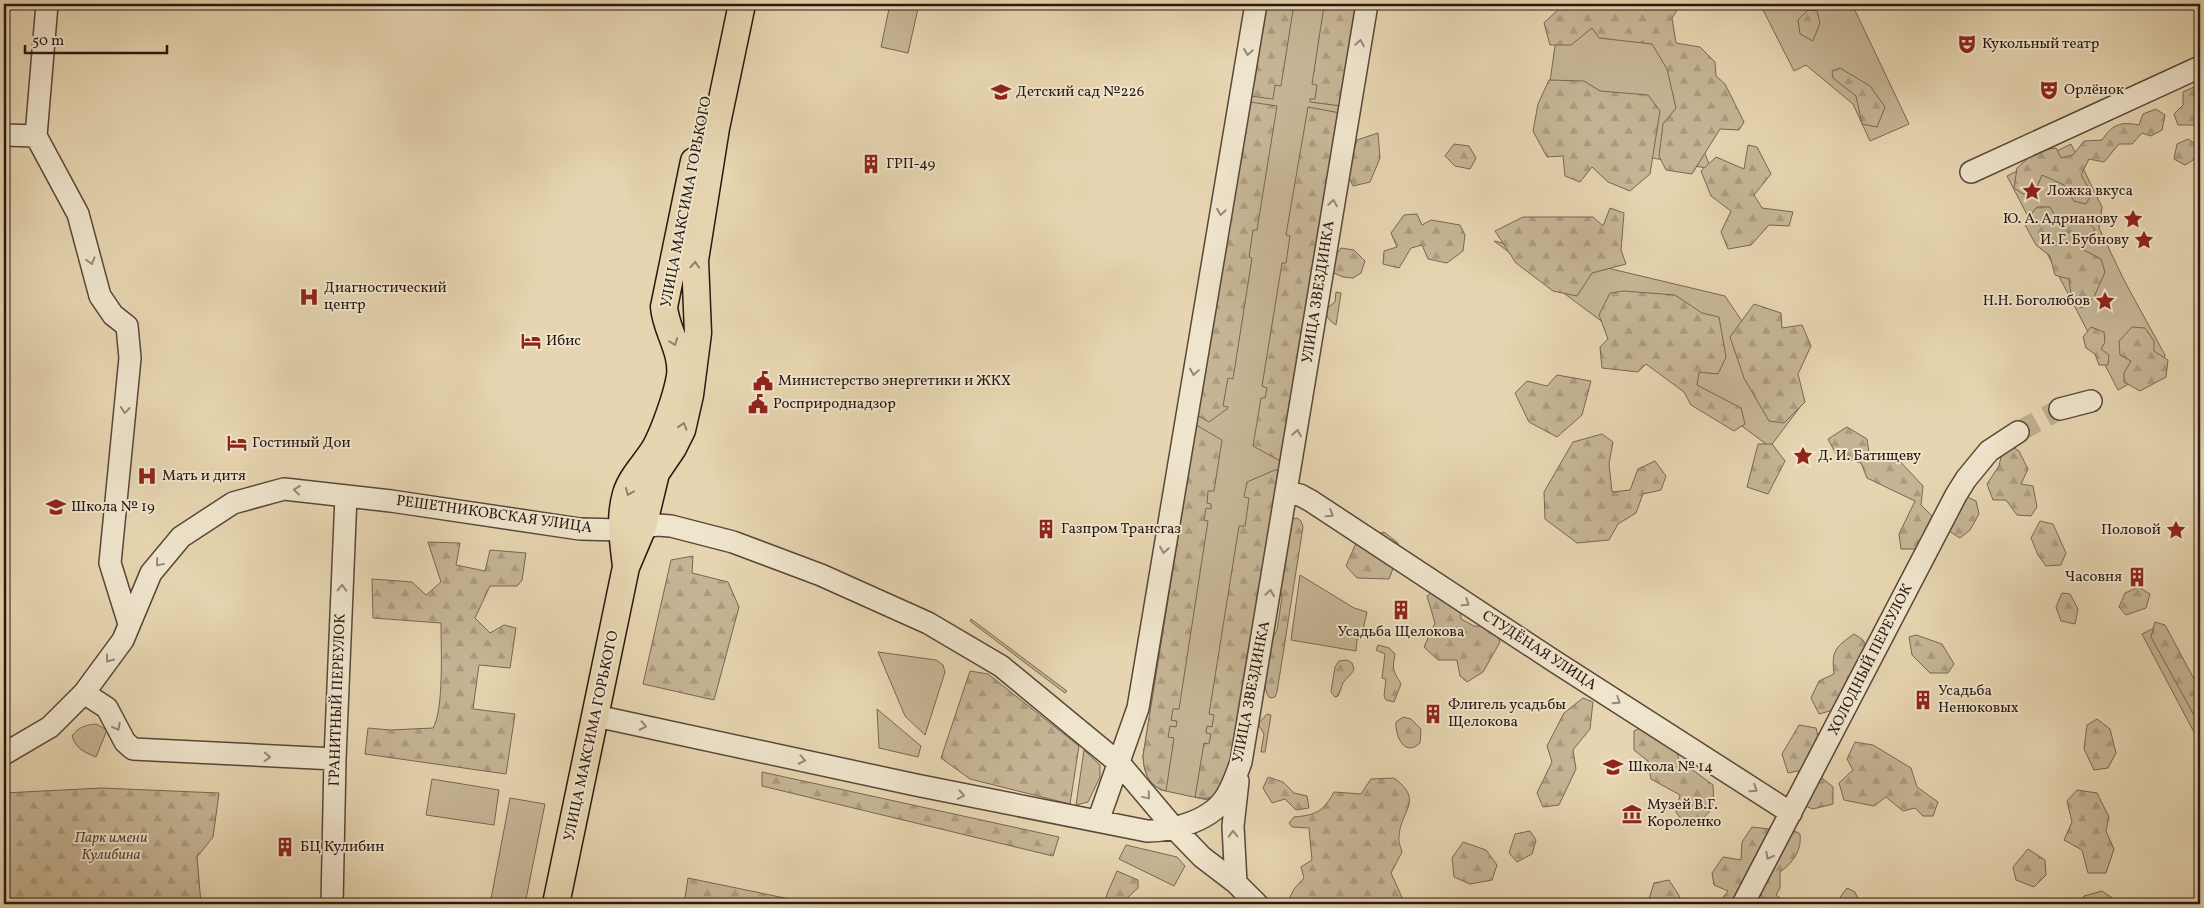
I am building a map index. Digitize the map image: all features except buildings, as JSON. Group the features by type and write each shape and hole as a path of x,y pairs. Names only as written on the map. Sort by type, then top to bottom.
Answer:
{"main road":[{"name":"УЛИЦА МАКСИМА ГОРЬКОГО","path":"718,80 726,4"},
{"name":"УЛИЦА МАКСИМА ГОРЬКОГО","path":"556,904 626,567 632,528 627,493 655,448 672,405 680,376 679,356 665,321 664,306 718,80 742,4"}],"street":[{"path":"47,4 36,136 78,214 100,296 113,315 127,326 130,358 110,563 129,624"},
{"path":"1098,821 1120,764 1138,708 1256,4"},
{"name":"УЛИЦА ЗВЕЗДИНКА","path":"596,716 935,789 1147,831 1174,828 1201,817 1216,808 1227,796 1241,762 1287,493 1366,4"},
{"path":"1971,172 2200,67"},
{"path":"4,135 36,136"},
{"path":"2060,409 2091,401"},
{"name":"ХОЛОДНЫЙ ПЕРЕУЛОК","path":"1743,904 1956,495 1989,451 2018,432"},
{"name":"РЕШЕТНИКОВСКАЯ УЛИЦА","path":"4,754 50,727 84,693 123,640 151,573 181,537 232,503 284,489 580,529 671,526 733,542 821,575 928,623 1001,666 1120,764"},
{"name":"СТУДЁНАЯ УЛИЦА","path":"1287,493 1300,495 1311,501 1554,662 1791,812"},
{"name":"ГРАНИТНЫЙ ПЕРЕУЛОК","path":"332,904 335,759 346,496"},
{"path":"84,693 107,708 125,742 133,749 243,756 335,759"},
{"path":"1236,883 1233,826 1241,762"},
{"path":"1120,764 1174,828 1202,857 1236,883 1257,904"}],"green space":[{"path":"890,4 919,4 908,53 881,47"},
{"path":"1265,4 1358,4 1280,470 1208,800 1161,790 1147,776 1143,756"},
{"path":"1265,4 1294,4 1281,86 1275,85 1273,99 1251,96"},
{"path":"1330,4 1358,4 1341,106 1310,102 1310,99 1315,99 1317,85 1312,84 1324,6 1329,7"},
{"path":"1561,4 1646,4 1711,169 1542,137"},
{"path":"1564,4 1681,4 1672,18 1676,43 1700,47 1715,62 1716,76 1725,84 1744,122 1739,130 1720,129 1692,174 1666,170 1659,156 1663,124 1676,108 1667,69 1652,44 1599,38 1592,28 1571,45 1550,45 1544,23"},
{"path":"1760,4 1852,4 1909,124 1870,141 1853,104 1806,65 1794,71"},
{"path":"1808,10 1817,11 1820,23 1813,41 1800,34 1798,20"},
{"path":"1840,68 1870,86 1885,107 1877,127 1862,124 1856,96 1833,78 1832,71"},
{"path":"1549,80 1584,81 1600,91 1648,95 1660,111 1650,174 1630,191 1608,182 1592,167 1580,182 1565,176 1563,156 1547,157 1533,131 1538,104"},
{"path":"2196,86 2200,88 2200,122 2195,125 2178,125 2174,114 2183,105 2183,92"},
{"path":"1250,102 1277,106 1257,230 1253,230 1249,257 1252,258 1233,379 1228,378 1223,406 1228,407 1209,422 1197,415"},
{"path":"1308,107 1340,113 1282,462 1253,446 1261,398 1265,398 1267,388 1262,386 1282,263 1286,263 1290,236 1286,235"},
{"path":"2156,109 2165,115 2162,130 2151,136 2142,133 2132,144 2119,144 2104,162 2089,159 2081,175 2092,194 2086,204 2074,201 2064,185 2042,175 2037,187 2023,194 2014,188 2017,168 2036,151 2056,148 2061,158 2073,155 2084,141 2102,140 2117,125 2139,125 2143,114"},
{"path":"1378,133 1380,158 1370,182 1353,186 1347,173 1357,140"},
{"path":"2188,139 2200,147 2193,160 2185,165 2174,159 2177,144"},
{"path":"1454,144 1469,146 1476,158 1470,169 1455,166 1445,156"},
{"path":"2071,144 2102,207 2099,228 2125,282 2165,355 2163,365 2118,390 2007,176"},
{"path":"1748,145 1757,147 1771,174 1754,195 1762,208 1793,212 1789,226 1769,225 1751,245 1728,249 1721,232 1731,211 1711,196 1701,171 1716,157 1744,169"},
{"path":"2037,207 2050,207 2057,219 2077,214 2095,229 2084,250 2101,259 2105,272 2094,297 2082,308 2072,302 2069,279 2055,275 2050,256 2036,245 2024,223"},
{"path":"1610,208 1624,213 1621,250 1626,264 1592,273 1577,296 1553,291 1516,263 1495,231 1523,217 1593,217 1603,226"},
{"path":"1417,214 1422,225 1431,220 1460,225 1465,235 1463,251 1447,263 1428,259 1422,245 1411,248 1399,268 1383,264 1384,251 1397,247 1391,233 1404,215"},
{"path":"1494,241 1725,296 1800,407 1770,447"},
{"path":"1341,248 1354,250 1365,261 1361,273 1353,278 1343,277 1332,272 1334,257"},
{"path":"1624,291 1675,295 1702,313 1719,317 1726,357 1718,374 1699,372 1697,385 1741,408 1745,424 1734,431 1691,405 1684,392 1646,364 1638,372 1602,368 1600,347 1608,339 1599,315 1610,293"},
{"path":"1336,292 1341,293 1336,325 1328,318 1326,309 1335,302"},
{"path":"1754,304 1781,313 1782,328 1802,325 1811,346 1798,374 1805,402 1784,423 1769,421 1744,378 1730,337"},
{"path":"2091,327 2104,332 2105,342 2101,349 2109,355 2108,365 2099,365 2095,354 2086,348 2083,337"},
{"path":"2132,327 2145,328 2154,341 2154,351 2168,360 2166,377 2140,391 2124,382 2124,373 2131,361 2120,355 2119,341"},
{"path":"1557,375 1591,381 1582,415 1557,437 1529,422 1515,393 1527,381 1547,386"},
{"path":"1196,425 1222,440 1214,491 1208,491 1207,503 1211,504 1211,509 1206,508 1204,520 1208,521 1179,709 1173,709 1171,720 1177,721 1176,727 1170,726 1168,737 1174,738 1166,791 1155,786 1148,778 1144,768 1143,756"},
{"path":"1847,427 1867,439 1870,459 1894,455 1923,486 1921,505 1934,518 1917,549 1901,549 1899,534 1915,501 1867,478 1861,463 1837,456 1828,439"},
{"path":"1602,434 1613,442 1609,464 1612,492 1630,490 1638,469 1655,461 1666,476 1661,490 1643,494 1636,513 1618,524 1609,540 1577,543 1545,519 1544,492 1573,442"},
{"path":"1758,444 1772,444 1785,461 1768,494 1747,487"},
{"path":"2011,446 2019,451 2028,469 2021,484 2033,486 2037,507 2031,516 2017,515 2006,500 1993,500 1987,484 1999,466 2002,453"},
{"path":"1275,470 1280,470 1229,781 1215,796 1207,798 1195,797 1204,743 1209,744 1211,734 1206,733 1207,726 1212,727 1214,715 1209,714 1239,526 1245,526 1249,498 1244,497 1247,482"},
{"path":"1967,497 1976,501 1979,514 1970,530 1960,538 1949,531"},
{"path":"1297,518 1301,521 1303,527 1277,692 1275,697 1270,698 1265,687 1268,640 1273,637 1277,630 1282,597 1279,585 1291,519"},
{"path":"2040,521 2053,524 2066,553 2061,565 2046,566 2038,555 2031,538"},
{"path":"1384,532 1398,543 1394,566 1389,579 1357,578 1346,566 1356,543"},
{"path":"428,542 460,543 456,565 485,571 490,550 526,553 522,580 517,586 490,586 475,618 490,633 504,625 516,628 510,668 479,665 473,709 515,714 506,774 365,754 368,728 390,730 433,728 437,719 441,678 441,623 373,618 372,579 412,582 426,595 441,582"},
{"path":"693,556 692,573 728,582 739,607 714,700 643,684 671,560"},
{"path":"1300,575 1354,608 1367,612 1361,639 1357,639 1356,651 1291,640"},
{"path":"1440,585 1460,595 1461,619 1474,626 1495,627 1500,642 1483,672 1467,682 1460,676 1457,660 1438,660 1424,647 1435,623 1427,596"},
{"path":"2139,587 2150,594 2146,608 2126,615 2119,607 2125,593"},
{"path":"2062,593 2070,594 2078,609 2075,624 2061,621 2056,607"},
{"path":"971,619 1067,691 1065,693 970,621"},
{"path":"2155,622 2165,625 2200,690 2200,726 2151,637"},
{"path":"2158,626 2200,694 2200,736 2196,736 2142,634"},
{"path":"1854,634 1863,640 1869,651 1860,671 1847,677 1850,691 1837,709 1819,714 1811,698 1819,681 1834,674 1833,659 1836,650"},
{"path":"1916,635 1942,644 1954,664 1948,673 1930,673 1912,655 1909,637"},
{"path":"1378,645 1389,648 1395,654 1394,670 1401,684 1394,702 1386,700 1384,696 1386,679 1382,678 1385,654 1376,650"},
{"path":"878,652 936,660 943,665 945,672 925,735 905,716"},
{"path":"1347,660 1352,663 1354,669 1343,683 1338,696 1335,697 1331,692 1335,667 1339,661"},
{"path":"970,671 988,674 1079,746 1070,804 970,779 941,758"},
{"path":"1583,698 1593,702 1590,729 1573,750 1576,769 1559,805 1543,807 1537,793 1552,762 1547,746 1564,713"},
{"path":"877,709 921,746 918,757 879,748"},
{"path":"1267,714 1271,715 1265,752 1261,752 1264,734 1258,724"},
{"path":"1403,717 1411,719 1421,729 1420,743 1414,747 1409,748 1405,746 1397,733 1396,722"},
{"path":"2097,719 2110,729 2116,753 2108,768 2094,770 2084,749 2087,725"},
{"path":"96,724 107,730 96,757 78,747 72,736 82,727"},
{"path":"1647,725 1677,749 1680,768 1690,768 1713,785 1712,807 1706,816 1687,828 1676,812 1680,795 1651,779 1648,761 1634,750 1634,731"},
{"path":"1799,725 1816,728 1820,746 1808,769 1788,773 1782,754"},
{"path":"1855,742 1873,745 1911,768 1917,787 1938,802 1933,816 1923,816 1915,808 1903,811 1886,797 1874,806 1844,800 1839,783 1853,770 1847,759"},
{"path":"1084,750 1100,765 1100,777 1088,802 1076,805"},
{"path":"762,772 1059,837 1053,856 762,786"},
{"path":"1268,777 1283,782 1294,793 1307,796 1309,808 1296,810 1285,799 1272,803 1263,788"},
{"path":"1808,777 1822,778 1833,787 1833,804 1813,809 1802,805"},
{"path":"1394,778 1408,793 1409,800 1400,828 1399,842 1402,852 1391,873 1405,904 1330,904 1325,902 1292,904 1290,897 1294,889 1304,878 1301,867 1312,860 1309,828 1292,827 1289,823 1294,817 1318,811 1326,804 1334,792 1361,794 1371,779"},
{"path":"432,779 499,790 494,825 426,815"},
{"name":"Парк имени Кулибина","path":"102,788 219,793 213,837 197,857 201,904 4,904 4,793"},
{"path":"2077,790 2097,793 2109,817 2106,831 2114,849 2106,873 2088,873 2082,850 2064,840 2072,822 2067,801"},
{"path":"510,798 545,804 525,904 490,904"},
{"path":"1752,827 1769,829 1771,841 1740,904 1718,904 1728,891 1714,885 1712,873 1723,857 1741,860 1742,842"},
{"path":"1793,830 1800,834 1800,845 1796,856 1780,872 1780,888 1776,895 1788,904 1760,904 1762,896 1756,891 1766,870 1776,865 1774,854"},
{"path":"1530,831 1536,840 1532,854 1517,862 1509,853 1515,834"},
{"path":"1463,842 1486,850 1497,865 1492,880 1470,884 1454,877 1452,858"},
{"path":"1126,845 1177,857 1185,866 1174,886 1119,859"},
{"path":"2028,849 2045,860 2046,875 2034,887 2016,880 2013,867"},
{"path":"1117,871 1138,880 1138,888 1126,899 1127,904 1105,904 1107,894"},
{"path":"688,878 814,904 684,904"},
{"path":"1669,880 1680,897 1677,904 1621,904 1623,901 1648,902 1654,883"},
{"path":"1847,888 1855,892 1859,901 1871,904 1835,904"},
{"path":"2102,891 2121,904 2080,904 2084,896"}],"tunnel":[{"path":"2018,432 2060,409"}],"place":[{"name":"Кукольный театр","path":"1967,44"},
{"name":"Орлёнок","path":"2049,90"},
{"name":"Детский сад №226","path":"1001,92"},
{"name":"ГРП-49","path":"871,164"},
{"name":"Ложка вкуса","path":"2032,191"},
{"name":"Ю. А. Адрианову","path":"2133,219"},
{"name":"И. Г. Бубнову","path":"2144,240"},
{"name":"Диагностический центр","path":"309,297"},
{"name":"Н.Н. Боголюбов","path":"2105,301"},
{"name":"Ибис","path":"531,341"},
{"name":"Министерство энергетики и ЖКХ","path":"763,381"},
{"name":"Росприроднадзор","path":"758,404"},
{"name":"Гостиный Дои","path":"237,443"},
{"name":"Д. И. Батищеву","path":"1803,456"},
{"name":"Мать и дитя","path":"147,476"},
{"name":"Школа № 19","path":"56,507"},
{"name":"Газпром Трансгаз","path":"1046,529"},
{"name":"Половой","path":"2176,530"},
{"name":"Часовня","path":"2137,577"},
{"name":"Усадьба Щелокова","path":"1401,610"},
{"name":"Усадьба Ненюковых","path":"1923,700"},
{"name":"Флигель усадьбы Щелокова","path":"1433,714"},
{"name":"Школа № 14","path":"1613,767"},
{"name":"Музей В.Г. Короленко","path":"1632,814"},
{"name":"БЦ Кулибин","path":"285,847"}]}
